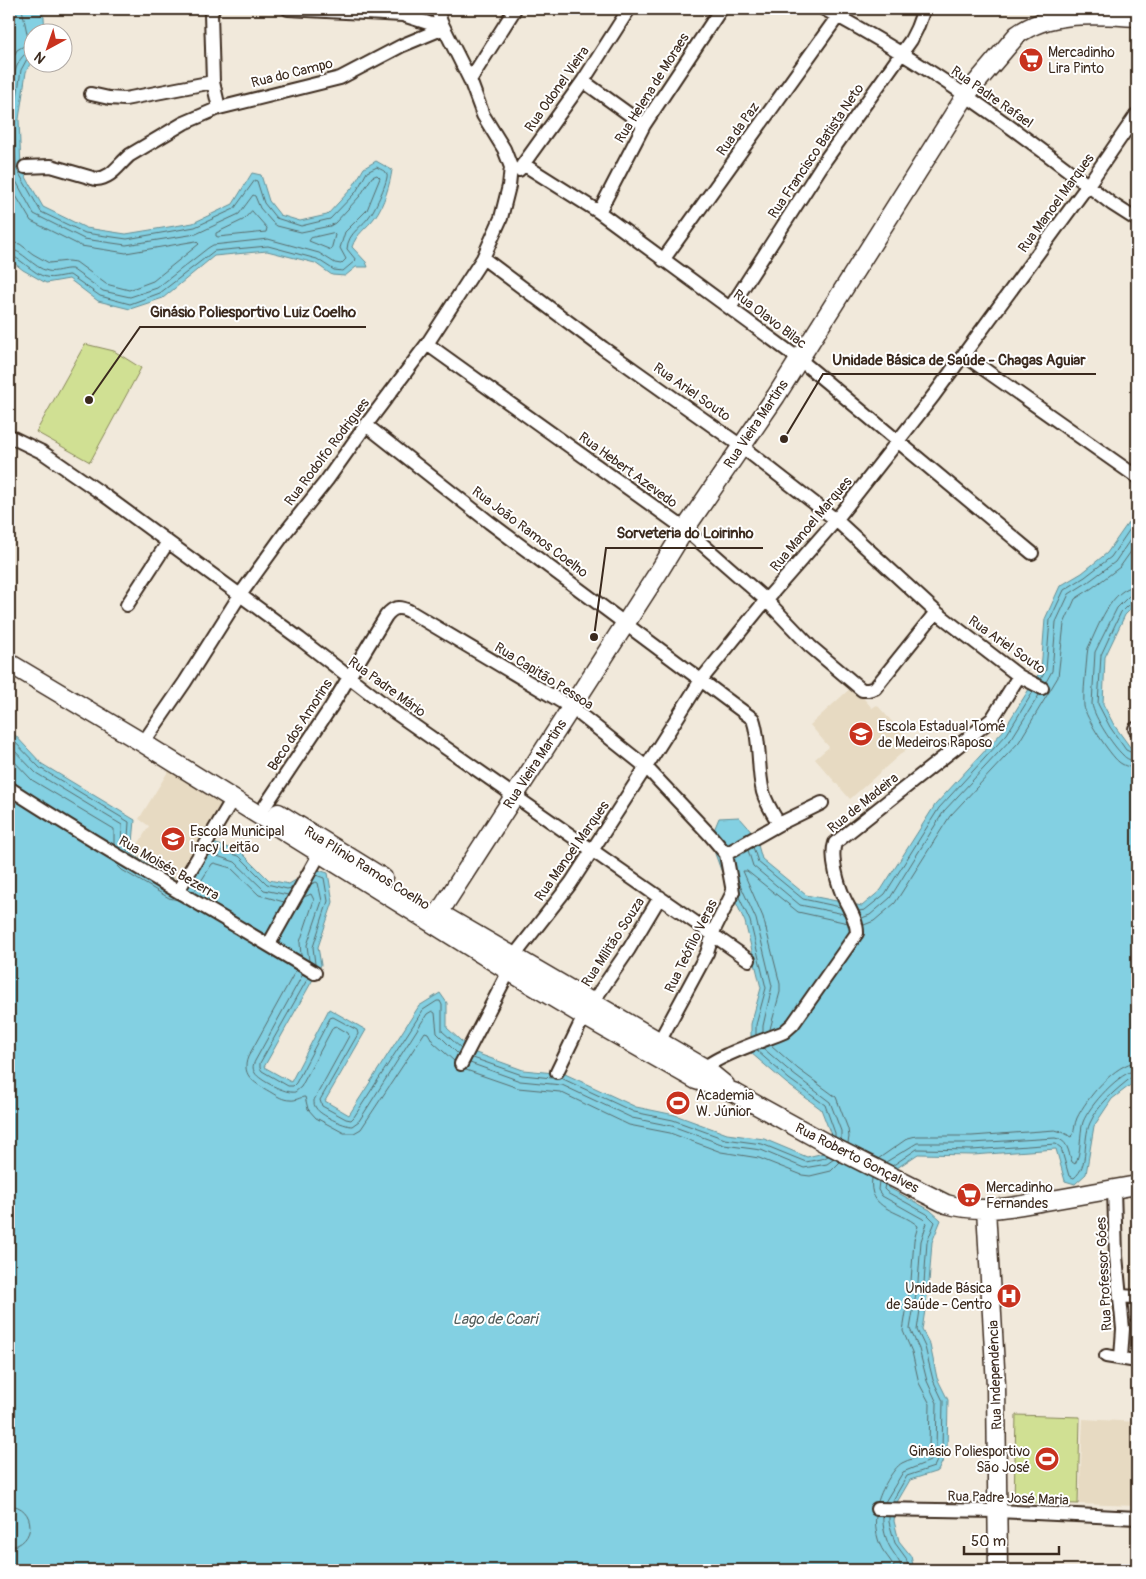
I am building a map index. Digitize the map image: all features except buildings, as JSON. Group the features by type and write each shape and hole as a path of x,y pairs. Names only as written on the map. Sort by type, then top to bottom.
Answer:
{"main road":[{"name":"Rua Vieira Martins","path":"436,918 685,529 776,396 966,95 1017,35 1027,28 1067,13 1137,17"},
{"name":"Rua Plínio Ramos Coelho","path":"9,650 146,739 232,800 320,853 436,918"},
{"name":"Rua Plínio Ramos Coelho","path":"9,663 265,806 436,918 511,964 699,1073"},
{"name":"Rua Plínio Ramos Coelho","path":"588,1009 659,1042 699,1073"},
{"name":"Rua Roberto Gonçalves","path":"699,1073 829,1145 946,1204 962,1208 986,1210 1137,1185"},
{"name":"Rua Independência","path":"986,1210 996,1385 998,1570"}],"street":[{"path":"213,9 211,14 213,82 219,108"},
{"path":"288,9 403,15 444,28"},
{"path":"437,9 444,28 470,80 483,115 517,166"},
{"path":"470,80 515,9"},
{"name":"Rua Odonel Vieira","path":"517,166 583,81 629,9"},
{"name":"Rua Helena de Moraes","path":"599,212 644,125 720,9"},
{"name":"Rua Padre Rafael","path":"824,9 871,34 966,95 1112,204 1137,220"},
{"name":"Rua Francisco Batista Neto","path":"730,308 826,159 901,54 917,28 924,9"},
{"name":"Rua da Paz","path":"663,260 838,16"},
{"name":"Rua do Campo","path":"26,167 51,166 96,179 103,179 112,174 122,161 130,155 184,123 219,108 340,78 403,45 444,28"},
{"path":"583,81 644,125"},
{"path":"91,94 126,99 213,82"},
{"name":"Rua Manoel Marques","path":"461,1064 511,964 571,883 701,680 766,600 836,520 964,355 1088,185 1137,114"},
{"name":"Rua Olavo Bilac","path":"517,166 599,212 799,359 1032,553"},
{"name":"Rua Rodolfo Rodrigues","path":"146,739 185,682 240,595 427,344 483,258 501,218 509,186 517,166"},
{"name":"Rua Ariel Souto","path":"483,258 603,348 742,446 836,520 936,612 1019,676 1042,688"},
{"name":"Rua Hebert Azevedo","path":"427,344 685,529 766,600 810,646 862,690 875,688 936,612"},
{"path":"964,355 1137,477"},
{"name":"Rua João Ramos Coelho","path":"366,425 497,527 753,719 756,728 760,775 764,795 779,824"},
{"name":"Rua Padre Mário","path":"9,437 42,452 104,495 300,639 348,678 748,960"},
{"path":"127,605 168,542"},
{"name":"Rua Capitão Pessoa","path":"390,610 402,607 572,708 646,768 710,835"},
{"name":"Beco dos Amorins","path":"265,806 390,610"},
{"name":"Rua de Madeira","path":"699,1073 784,1032 793,1024 857,933 857,926 843,896 834,864 832,855 835,843 992,719 1019,676"},
{"name":"Rua Moisés Bezerra","path":"9,788 82,834 316,973"},
{"path":"178,891 232,800"},
{"path":"726,854 779,824 822,803"},
{"name":"Rua Teófilo Veras","path":"659,1042 707,953 712,936 733,892 726,854 710,835"},
{"path":"269,944 320,853"},
{"name":"Rua Militão Souza","path":"557,1072 588,1009 660,897"},
{"name":"Rua Professor Góes","path":"1114,1188 1116,1256 1123,1330 1121,1358"},
{"path":"1121,1296 1137,1297"},
{"path":"1106,1356 1137,1361"},
{"name":"Rua Padre José Maria","path":"877,1509 997,1511 1137,1518"}],"shaded area":[{"name":"Escola Estadual Tomé de Medeiros Raposo","path":"853,686 872,708 877,705 912,744 850,799 815,759 829,747 810,725"},
{"name":"Escola Municipal Iracy Leitão","path":"169,770 226,804 179,882 133,853 149,826 139,819"},
{"path":"1083,1419 1137,1422 1137,1506 1079,1504"}],"green space":[{"path":"85,344 114,351 141,368 90,462 36,432"},
{"name":"Ginásio Poliesportivo São José","path":"1016,1415 1080,1417 1078,1504 1014,1502"}],"water":[{"path":"9,9 39,9 44,17 44,22 22,22 22,72 26,72 19,119 21,168 43,207 86,228 126,234 193,223 233,204 252,173 261,175 269,201 280,215 300,221 327,215 352,188 364,168 376,161 392,170 384,201 372,221 356,238 352,247 366,262 368,267 356,267 345,276 332,275 315,263 267,251 214,256 163,298 130,309 98,301 69,279 46,283 23,270 9,259"},
{"name":"Lago de Coari","path":"1137,522 1137,603 1125,615 1105,657 1103,704 1114,725 1130,747 1137,750 1137,1080 1112,1099 1094,1126 1086,1174 1075,1184 1065,1181 1056,1149 973,1155 918,1154 891,1172 889,1188 930,1210 941,1220 932,1242 929,1283 922,1330 930,1345 937,1378 948,1400 947,1452 938,1471 910,1480 896,1504 894,1521 899,1541 911,1556 914,1570 9,1570 9,1534 12,1526 9,1519 9,730 42,764 135,820 132,854 178,882 204,840 241,852 269,880 289,884 315,869 328,873 333,902 318,947 321,965 264,1067 291,1082 329,1009 366,1030 325,1101 349,1115 419,1006 440,993 447,1003 447,1028 473,1052 523,1070 565,1074 636,1107 675,1115 727,1134 764,1139 807,1157 824,1153 831,1135 821,1109 786,1083 751,1053 751,1024 761,988 745,922 721,870 710,840 719,818 739,817 755,835 762,859 806,895 862,906 881,890 935,805 1003,731 1041,670 1045,619 1060,586 1082,573 1107,553 1128,523"}],"place":[{"name":"Mercadinho Lira Pinto","path":"1031,60"},
{"name":"Ginásio Poliesportivo Luiz Coelho","path":"89,400"},
{"name":"Unidade Básica de Saúde - Chagas Aguiar","path":"784,439"},
{"name":"Sorveteria do Loirinho","path":"594,637"},
{"name":"Escola Estadual Tomé de Medeiros Raposo","path":"861,734"},
{"name":"Escola Municipal Iracy Leitão","path":"173,839"},
{"name":"Academia W. Júnior","path":"678,1103"},
{"name":"Mercadinho Fernandes","path":"969,1195"},
{"name":"Unidade Básica de Saúde - Centro","path":"1009,1296"},
{"name":"Ginásio Poliesportivo São José","path":"1047,1459"}]}
